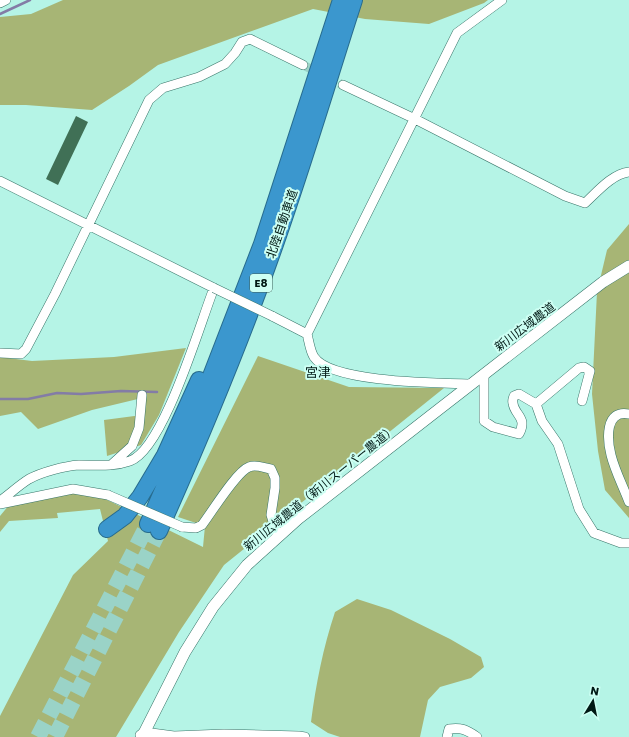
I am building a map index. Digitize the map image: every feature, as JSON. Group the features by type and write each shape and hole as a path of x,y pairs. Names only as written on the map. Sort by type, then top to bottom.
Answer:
{"highway":[{"name":"北陸自動車道","path":"341,0 339,26 295,185 257,293 229,367 184,475 153,527 262,244 306,109 339,26 354,0"},
{"path":"107,529 124,516 140,497 165,455 229,311 306,109"}],"street":[{"path":"0,3 6,0"},
{"path":"472,384 418,382 363,377 328,369 314,358 307,334 457,33 502,0"},
{"path":"0,353 21,354 26,349 149,100 163,88 199,77 225,64 242,42 250,40 303,65"},
{"path":"343,85 415,119 565,196 585,203 609,181 622,172 629,172"},
{"path":"0,181 307,334"},
{"name":"新川広域農道","path":"438,410 604,282 629,266"},
{"path":"0,512 2,503 30,479 53,470 77,465 110,466 132,461 144,452 156,434 180,383 214,288"},
{"path":"536,404 580,368 584,367 590,371 590,378 582,401"},
{"path":"484,374 484,421 493,427 519,434 522,429 522,422 512,404 514,396 519,394 536,404 542,421 558,444 579,510 594,533 621,543 629,542"},
{"path":"110,466 132,446 138,428 142,395"},
{"name":"新川広域農道（新川スーパー農道）","path":"141,735 185,652 213,607 247,565 298,519 438,410"},
{"path":"629,414 622,412 615,415 611,421 609,431 611,455 629,502"},
{"path":"2,503 73,489 108,495 182,527 196,528 202,525 235,479 248,467 256,465 271,470 275,478 271,515 278,537"},
{"path":"446,737 449,729 456,728 467,730 477,737"},
{"path":"141,735 174,736 224,734 305,737"}],"green space":[{"path":"63,0 488,0 484,3 429,24 365,19 313,9 158,65 92,110 26,105 0,105 0,17 31,14"},
{"path":"629,224 629,518 605,490 598,451 592,394 597,292 607,250"},
{"path":"186,348 159,415 141,445 107,456 104,420 142,415 142,398 92,410 38,429 21,412 0,416 0,357 32,361 114,357"},
{"path":"258,356 349,387 444,388 224,565 179,632 116,737 0,737 0,716 73,575 108,541 100,509 57,513 58,518 9,521 0,532 0,516 14,499 79,486 203,547 205,526 178,517"},
{"path":"357,599 391,610 450,639 481,657 484,667 471,678 440,687 428,700 420,737 340,737 328,733 311,722 320,666 335,612"}],"building":[{"path":"76,116 88,122 58,185 46,179"},
{"path":"507,333 514,337 509,345 503,342"}],"waterway":[{"path":"0,14 30,0"},
{"path":"0,399 28,399 57,393 81,394 121,391 157,392"}],"tunnel":[{"path":"303,65 343,85"},
{"path":"38,737 148,524"},
{"path":"55,737 159,531"}],"district":[{"name":"宮津","path":"318,372"}]}
